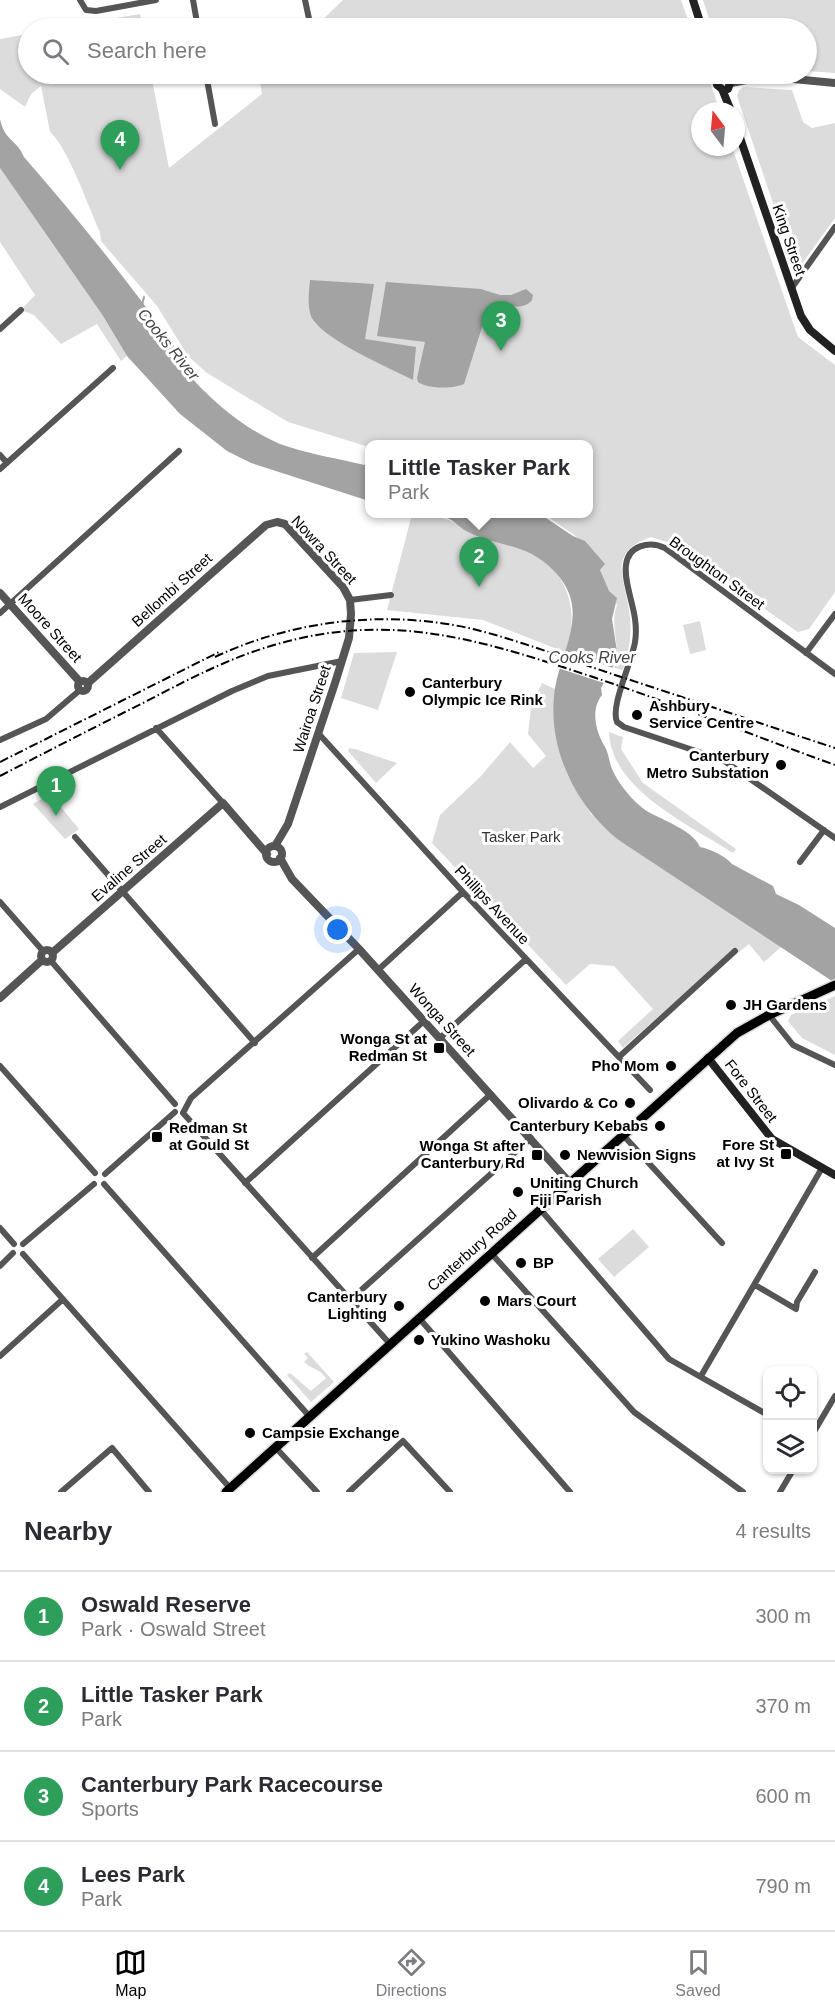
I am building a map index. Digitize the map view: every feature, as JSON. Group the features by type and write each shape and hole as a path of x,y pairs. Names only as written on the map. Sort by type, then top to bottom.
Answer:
{"highway":[{"name":"Canterbury Road","path":"228,1490 737,1033 769,1014 835,985"}],"main road":[{"path":"693,0 699,18"},
{"path":"725,84 729,102"},
{"name":"King Street","path":"745,153 791,289 810,330 835,351"},
{"name":"Fore Street","path":"708,1058 772,1139 835,1175"}],"street":[{"path":"80,0 86,10 156,0"},
{"path":"192,0 196,18"},
{"path":"305,0 309,18"},
{"path":"817,82 835,83"},
{"path":"208,84 215,124"},
{"path":"791,289 835,227"},
{"path":"0,329 21,310"},
{"path":"0,469 113,368"},
{"path":"0,613 179,451"},
{"path":"0,455 7,463"},
{"name":"Nowra Street","path":"277,522 290,529 343,586 350,600"},
{"name":"Bellombi Street","path":"83,685 251,537 266,525 277,522"},
{"name":"Broughton Street","path":"824,830 720,758 624,727 617,722 615,717 637,629 626,565 632,553 645,544 655,544 669,550 835,675"},
{"name":"Moore Street","path":"0,593 83,685"},
{"path":"350,600 391,595"},
{"name":"Wairoa Street","path":"281,855 288,824 349,638 350,600"},
{"path":"806,653 835,614"},
{"path":"0,807 156,728 268,676 342,661"},
{"path":"0,740 46,719 83,685"},
{"name":"Wonga Street","path":"156,728 569,1182"},
{"name":"Phillips Avenue","path":"318,733 463,892 650,1090"},
{"name":"Evaline Street","path":"0,998 223,803"},
{"name":"Wairoa Street","path":"271,852 288,824"},
{"path":"800,862 824,830 835,838"},
{"path":"75,837 255,1043"},
{"path":"271,852 281,855"},
{"name":"Wonga Street","path":"271,852 281,855 292,879"},
{"path":"378,970 463,892"},
{"path":"0,902 175,1104 175,1112"},
{"path":"0,1066 95,1173 105,1174 175,1112 184,1109 359,949"},
{"path":"620,1056 735,951"},
{"path":"440,1038 526,959"},
{"path":"769,1014 793,1045 835,1065"},
{"path":"245,1183 424,1021"},
{"path":"312,1258 491,1094"},
{"path":"175,1104 180,1102 245,1183 390,1344"},
{"path":"623,1135 722,1243"},
{"path":"349,1301 531,1138"},
{"path":"701,1376 822,1168"},
{"path":"94,1184 92,1177 95,1173"},
{"path":"94,1184 98,1186 104,1184 107,1180 105,1174"},
{"path":"14,1244 23,1244 94,1184"},
{"path":"104,1184 310,1417"},
{"path":"540,1209 669,1359 763,1412"},
{"path":"0,1228 14,1244 13,1253 0,1266"},
{"path":"23,1244 23,1254 228,1490"},
{"path":"13,1253 23,1254"},
{"path":"491,1253 634,1412 743,1492"},
{"path":"755,1285 796,1309 797,1302 816,1272"},
{"path":"0,1356 62,1300"},
{"path":"419,1318 570,1492"},
{"path":"817,1428 835,1396"},
{"path":"349,1492 403,1441 450,1492"},
{"path":"61,1492 112,1448 149,1492"},
{"path":"276,1448 317,1492"},
{"path":"780,1492 791,1474"}],"green space":[{"path":"343,0 681,0 687,18 324,18"},
{"path":"703,0 835,0 835,73 817,72 817,18 709,18"},
{"path":"140,14 141,18 116,18"},
{"path":"18,36 18,84 153,84 169,168 262,94 260,84 711,84 717,102 691,102 691,156 735,156 798,337 835,365 835,592 809,629 798,632 670,543 651,537 636,544 627,552 623,561 622,570 630,619 630,639 623,670 614,668 617,652 614,621 617,605 600,577 600,570 604,564 586,545 551,519 593,518 593,440 365,440 365,446 288,422 207,373 188,356 157,306 101,241 100,232 71,164 50,132 41,86 31,94 25,107 0,89 0,39"},
{"path":"744,87 792,90 803,122 812,128 835,123 835,218 796,272 745,120 745,102 739,102 737,96 739,90"},
{"path":"0,168 103,316 127,356 121,361 97,324 61,344 34,315 21,310 35,295 0,242"},
{"path":"411,518 442,518 515,545 539,557 561,579 571,606 572,621 567,653 483,620 387,610"},
{"path":"700,621 706,650 690,654 683,625"},
{"path":"397,652 378,710 341,698 354,653"},
{"name":"Tasker Park","path":"542,683 555,689 558,746 568,776 591,814 620,841 782,946 764,962 749,944 738,953 734,949 623,1048 618,1041 653,1009 614,966 590,964 566,985 432,843 440,815 481,776 510,742 533,768 546,756 528,734 531,707"},
{"path":"609,732 623,737 621,749 643,783 736,849 733,853 675,818 638,788 623,771 613,753"},
{"path":"349,748 397,763 376,783 348,751"},
{"path":"50,794 79,829 65,839 33,804"},
{"path":"835,996 835,1055 802,1038 788,1021 791,1015"},
{"path":"633,1229 649,1247 614,1277 598,1259"},
{"path":"307,1352 334,1382 311,1402 287,1375 290,1373 311,1391 326,1378 321,1372 304,1362 308,1358 304,1354"}],"water":[{"name":"Cooks River","path":"0,119 5,132 18,146 24,157 141,300 177,350 175,357 196,383 236,418 265,437 302,451 365,465 365,500 251,463 227,451 180,414 127,356 103,316 0,168"},
{"path":"310,280 374,284 365,339 416,347 413,380 373,361 317,325 311,316 309,307"},
{"path":"386,282 481,289 500,295 511,295 526,289 533,295 532,300 527,304 503,307 490,315 483,324 464,384 441,388 418,382 425,342 377,336"},
{"name":"Cooks River","path":"447,518 546,518 585,541 605,564 600,570 609,591 617,598 612,619 618,658 601,688 602,695 595,714 599,735 615,775 640,806 692,836 700,847 718,853 732,864 773,886 776,894 799,905 835,928 835,983 620,841 590,811 567,774 555,732 553,710 555,688 568,644 573,615 566,586 555,572 534,555 466,531"}],"pier":[{"path":"565,651 616,669 607,684 558,668"}],"waterway":[{"path":"142,305 144,297"}],"railway":[{"path":"215,657 278,634 344,621 411,620 444,624 512,640 835,748"},
{"path":"0,776 192,678 241,656 274,645 317,635 359,630 399,630 438,634 515,652 626,688 835,765"},
{"path":"0,762 221,651"}],"place":[{"name":"Lees Park","path":"120,170"},
{"name":"Canterbury Park Racecourse","path":"501,351"},
{"name":"Little Tasker Park","path":"479,587"},
{"name":"Canterbury Olympic Ice Rink","path":"410,692"},
{"name":"Ashbury Service Centre","path":"637,715"},
{"name":"Canterbury Metro Substation","path":"781,765"},
{"name":"Oswald Reserve","path":"56,816"},
{"name":"JH Gardens","path":"731,1005"},
{"name":"Wonga St at Redman St","path":"439,1048"},
{"name":"Pho Mom","path":"671,1066"},
{"name":"Olivardo & Co","path":"630,1103"},
{"name":"Canterbury Kebabs","path":"660,1126"},
{"name":"Redman St at Gould St","path":"157,1137"},
{"name":"Fore St at Ivy St","path":"786,1154"},
{"name":"Wonga St after Canterbury Rd","path":"537,1155"},
{"name":"Newvision Signs","path":"565,1155"},
{"name":"Uniting Church Fiji Parish","path":"518,1192"},
{"name":"BP","path":"521,1263"},
{"name":"Mars Court","path":"485,1301"},
{"name":"Canterbury Lighting","path":"399,1306"},
{"name":"Yukino Washoku","path":"419,1340"},
{"name":"Campsie Exchange","path":"250,1433"}]}
